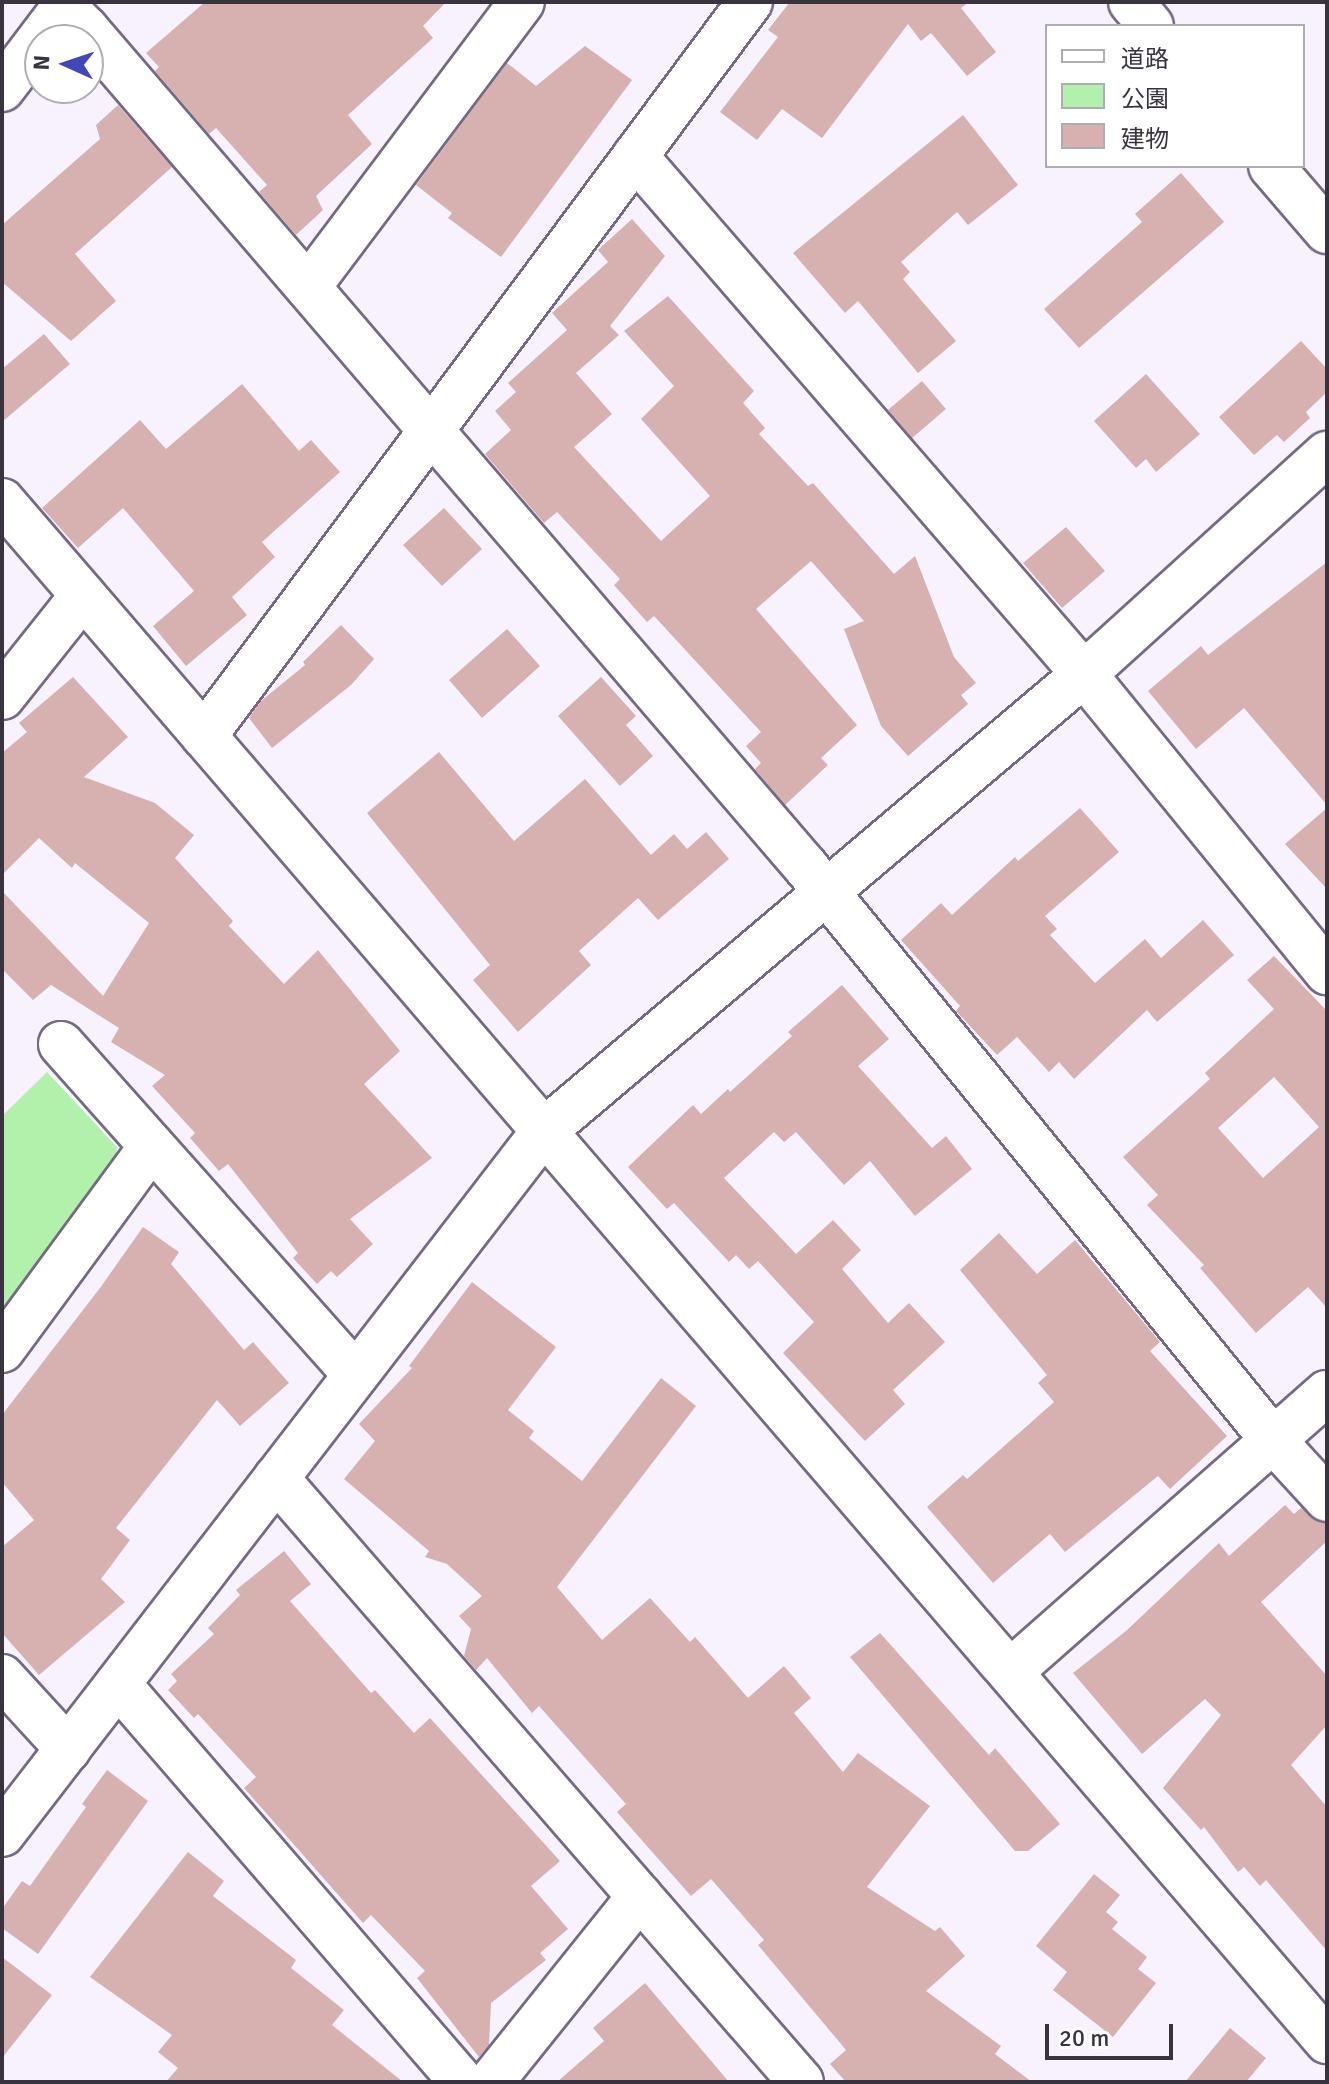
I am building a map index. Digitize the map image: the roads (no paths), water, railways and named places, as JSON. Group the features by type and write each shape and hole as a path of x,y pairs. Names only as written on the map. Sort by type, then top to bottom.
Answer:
{"street":[{"path":"308,287 522,2"},
{"path":"204,736 750,2"},
{"path":"1131,2 1149,24"},
{"path":"2,89 66,5 826,891 1273,1440 1327,1499"},
{"path":"635,156 1084,674 1327,972"},
{"path":"1273,168 1327,231"},
{"path":"2,1834 544,1131 1084,674 1327,454"},
{"path":"2,501 1327,2041"},
{"path":"2,697 83,595"},
{"path":"61,1044 356,1375"},
{"path":"2,1350 152,1146"},
{"path":"1010,1672 1327,1393"},
{"path":"276,1478 801,2082"},
{"path":"2,1677 68,1749"},
{"path":"118,1684 462,2082"},
{"path":"491,2082 640,1896"}]}
